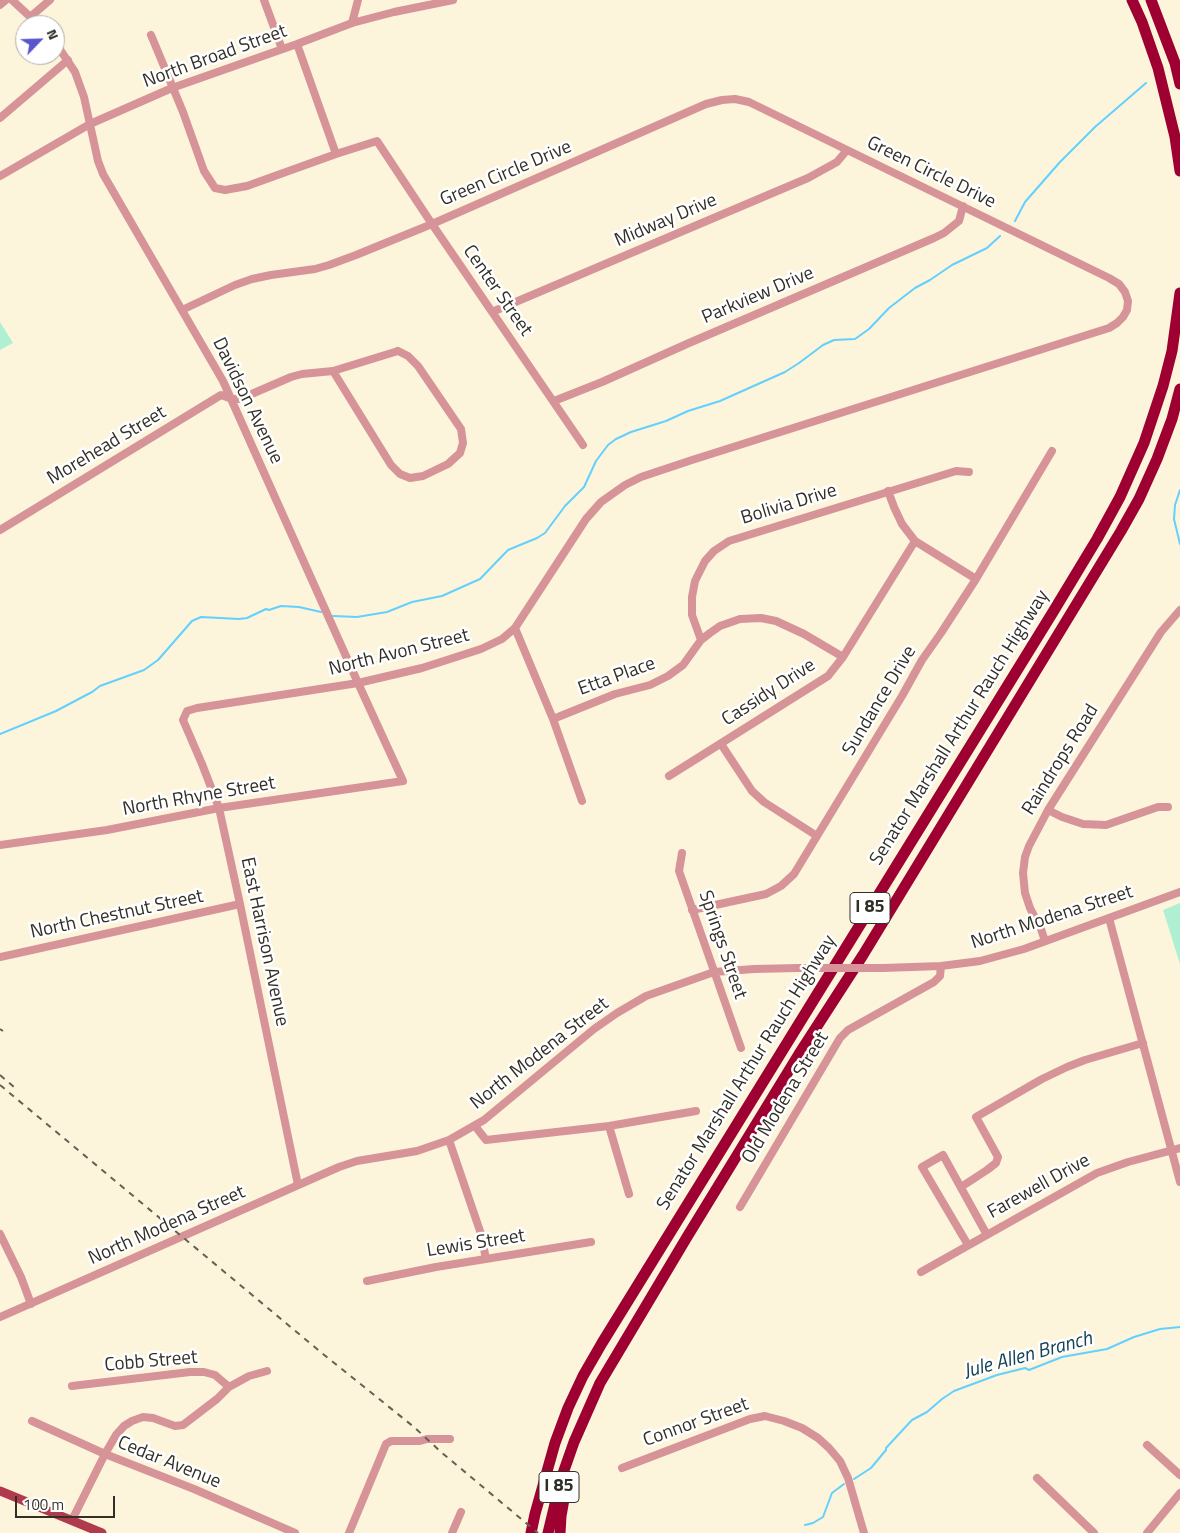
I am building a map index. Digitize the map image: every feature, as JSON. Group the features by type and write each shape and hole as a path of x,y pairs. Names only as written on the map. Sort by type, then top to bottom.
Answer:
{"highway":[{"path":"1132,0 1158,68 1175,137 1180,171"},
{"path":"1151,0 1175,63 1180,84"},
{"name":"Senator Marshall Arthur Rauch Highway","path":"531,1533 555,1443 568,1408 583,1376 1053,612 1120,497 1144,443 1163,386 1172,351 1180,293"},
{"name":"Senator Marshall Arthur Rauch Highway","path":"548,1533 561,1479 574,1442 600,1383 687,1237 799,1054 863,955 1121,531 1139,499 1157,459 1172,419 1180,389"},
{"path":"560,1533 561,1516 574,1442"}],"main road":[{"path":"0,1491 102,1533"}],"street":[{"path":"0,5 6,0"},
{"path":"12,0 28,15"},
{"path":"32,15 50,0"},
{"path":"264,0 282,49"},
{"path":"352,23 358,0"},
{"name":"North Broad Street","path":"0,176 90,124 172,88 352,23 453,0"},
{"path":"151,35 183,112 204,171 215,188 225,190 247,186 336,154 297,44"},
{"name":"Davidson Avenue","path":"65,56 75,72 84,97 98,161 109,187 212,361 232,399 358,684 404,781"},
{"path":"0,118 68,60"},
{"name":"Green Circle Drive","path":"182,310 235,285 271,275 329,265 432,224 706,104 735,99 749,102 963,206 1119,284 1125,292 1128,301 1127,310 1117,323 1109,328 641,477 607,498"},
{"name":"Center Street","path":"336,154 377,141 583,445"},
{"name":"Midway Drive","path":"492,312 808,178 837,162 846,150"},
{"name":"Parkview Drive","path":"554,401 934,238 944,233 959,220 963,206"},
{"path":"232,399 240,399 291,377 333,371 398,351 408,356 418,366 461,430 463,442 460,453 448,464 423,476 410,478 400,474 391,465 333,371"},
{"name":"Morehead Street","path":"0,530 221,395 232,399"},
{"name":"Sundance Drive","path":"692,910 766,894 781,886 794,874 922,660 976,579 1052,451"},
{"name":"Bolivia Drive","path":"701,640 692,615 692,597 700,570 714,551 729,541 956,471 969,472"},
{"path":"888,491 902,524 915,540 976,579"},
{"name":"North Avon Street","path":"187,711 358,684 475,652 502,639 515,628 586,519 607,498"},
{"name":"Cassidy Drive","path":"669,776 828,676 843,657 915,540"},
{"name":"Raindrops Road","path":"1045,941 1025,892 1023,873 1025,857 1029,846 1048,810 1161,632 1180,610"},
{"name":"Etta Place","path":"553,719 615,694 650,685 668,676 683,665 701,640 720,626 740,619 761,618 776,621 798,631 843,657"},
{"path":"515,628 553,719 582,801"},
{"name":"East Harrison Avenue","path":"187,711 183,720 219,808 298,1185"},
{"path":"721,744 752,791 764,802 817,836"},
{"name":"North Rhyne Street","path":"0,845 107,830 219,808 404,781"},
{"path":"1048,810 1083,824 1106,825 1158,807 1168,807"},
{"name":"Springs Street","path":"682,853 679,871 741,1048"},
{"name":"North Modena Street","path":"0,1317 339,1167 417,1151 450,1140 475,1126 502,1106 594,1029 646,996 714,972 754,969 941,966 980,961 1045,941 1180,892"},
{"name":"North Chestnut Street","path":"0,957 240,904"},
{"path":"1109,918 1180,1182"},
{"name":"Old Modena Street","path":"740,1207 840,1038 848,1030 934,982 940,976 941,966"},
{"path":"961,1187 996,1163 998,1157 976,1117 1067,1067 1143,1044"},
{"path":"475,1126 486,1140 609,1126 696,1111"},
{"path":"609,1126 629,1194"},
{"path":"450,1140 481,1234 486,1259"},
{"name":"Farewell Drive","path":"921,1272 1097,1173 1128,1162 1180,1148"},
{"path":"968,1245 922,1167 943,1155 987,1235"},
{"path":"0,1234 21,1277 31,1304"},
{"name":"Lewis Street","path":"367,1281 436,1267 591,1242"},
{"path":"72,1520 105,1454 116,1435 124,1426 143,1417 153,1418 175,1426 183,1425 217,1399 229,1387 249,1376 267,1371"},
{"name":"Cobb Street","path":"72,1386 204,1372 215,1375 229,1387"},
{"name":"Connor Street","path":"622,1468 750,1419 765,1416 784,1421 809,1433 829,1448 840,1461 848,1478 864,1533"},
{"name":"Cedar Avenue","path":"32,1422 295,1533"},
{"path":"349,1533 386,1444 391,1441 427,1438 450,1439"},
{"path":"1147,1445 1180,1475"},
{"path":"1037,1478 1094,1533"},
{"path":"1147,1533 1180,1493"},
{"path":"452,1533 461,1512"}],"green space":[{"path":"0,322 13,343 0,350"},
{"path":"1180,903 1180,964 1163,910"}],"waterway":[{"path":"1015,221 1025,202 1060,162 1095,127 1146,83"},
{"path":"333,616 357,617 387,612 412,602 442,596 480,579 508,550 545,533 565,506 584,487 596,461 608,445 616,439 688,411 720,401 785,372 823,345 834,340 855,339 869,329 889,308 915,288 952,265 987,248 1000,236"},
{"path":"1180,490 1175,505 1174,519 1180,544"},
{"path":"0,734 56,711 100,686 144,670 158,660 192,621 201,617 247,618 266,609 269,610 281,606 299,607 321,612"},
{"name":"Jule Allen Branch","path":"854,1479 871,1468 886,1448 912,1420 927,1412 954,1391 997,1375 1025,1368 1029,1370 1062,1357 1107,1349 1134,1337 1160,1329 1180,1327"},
{"name":"Jule Allen Branch","path":"805,1525 823,1517 832,1493 844,1484"}],"railway":[{"path":"0,1075 14,1087"},
{"path":"0,1085 323,1354 414,1427 538,1533"}]}
